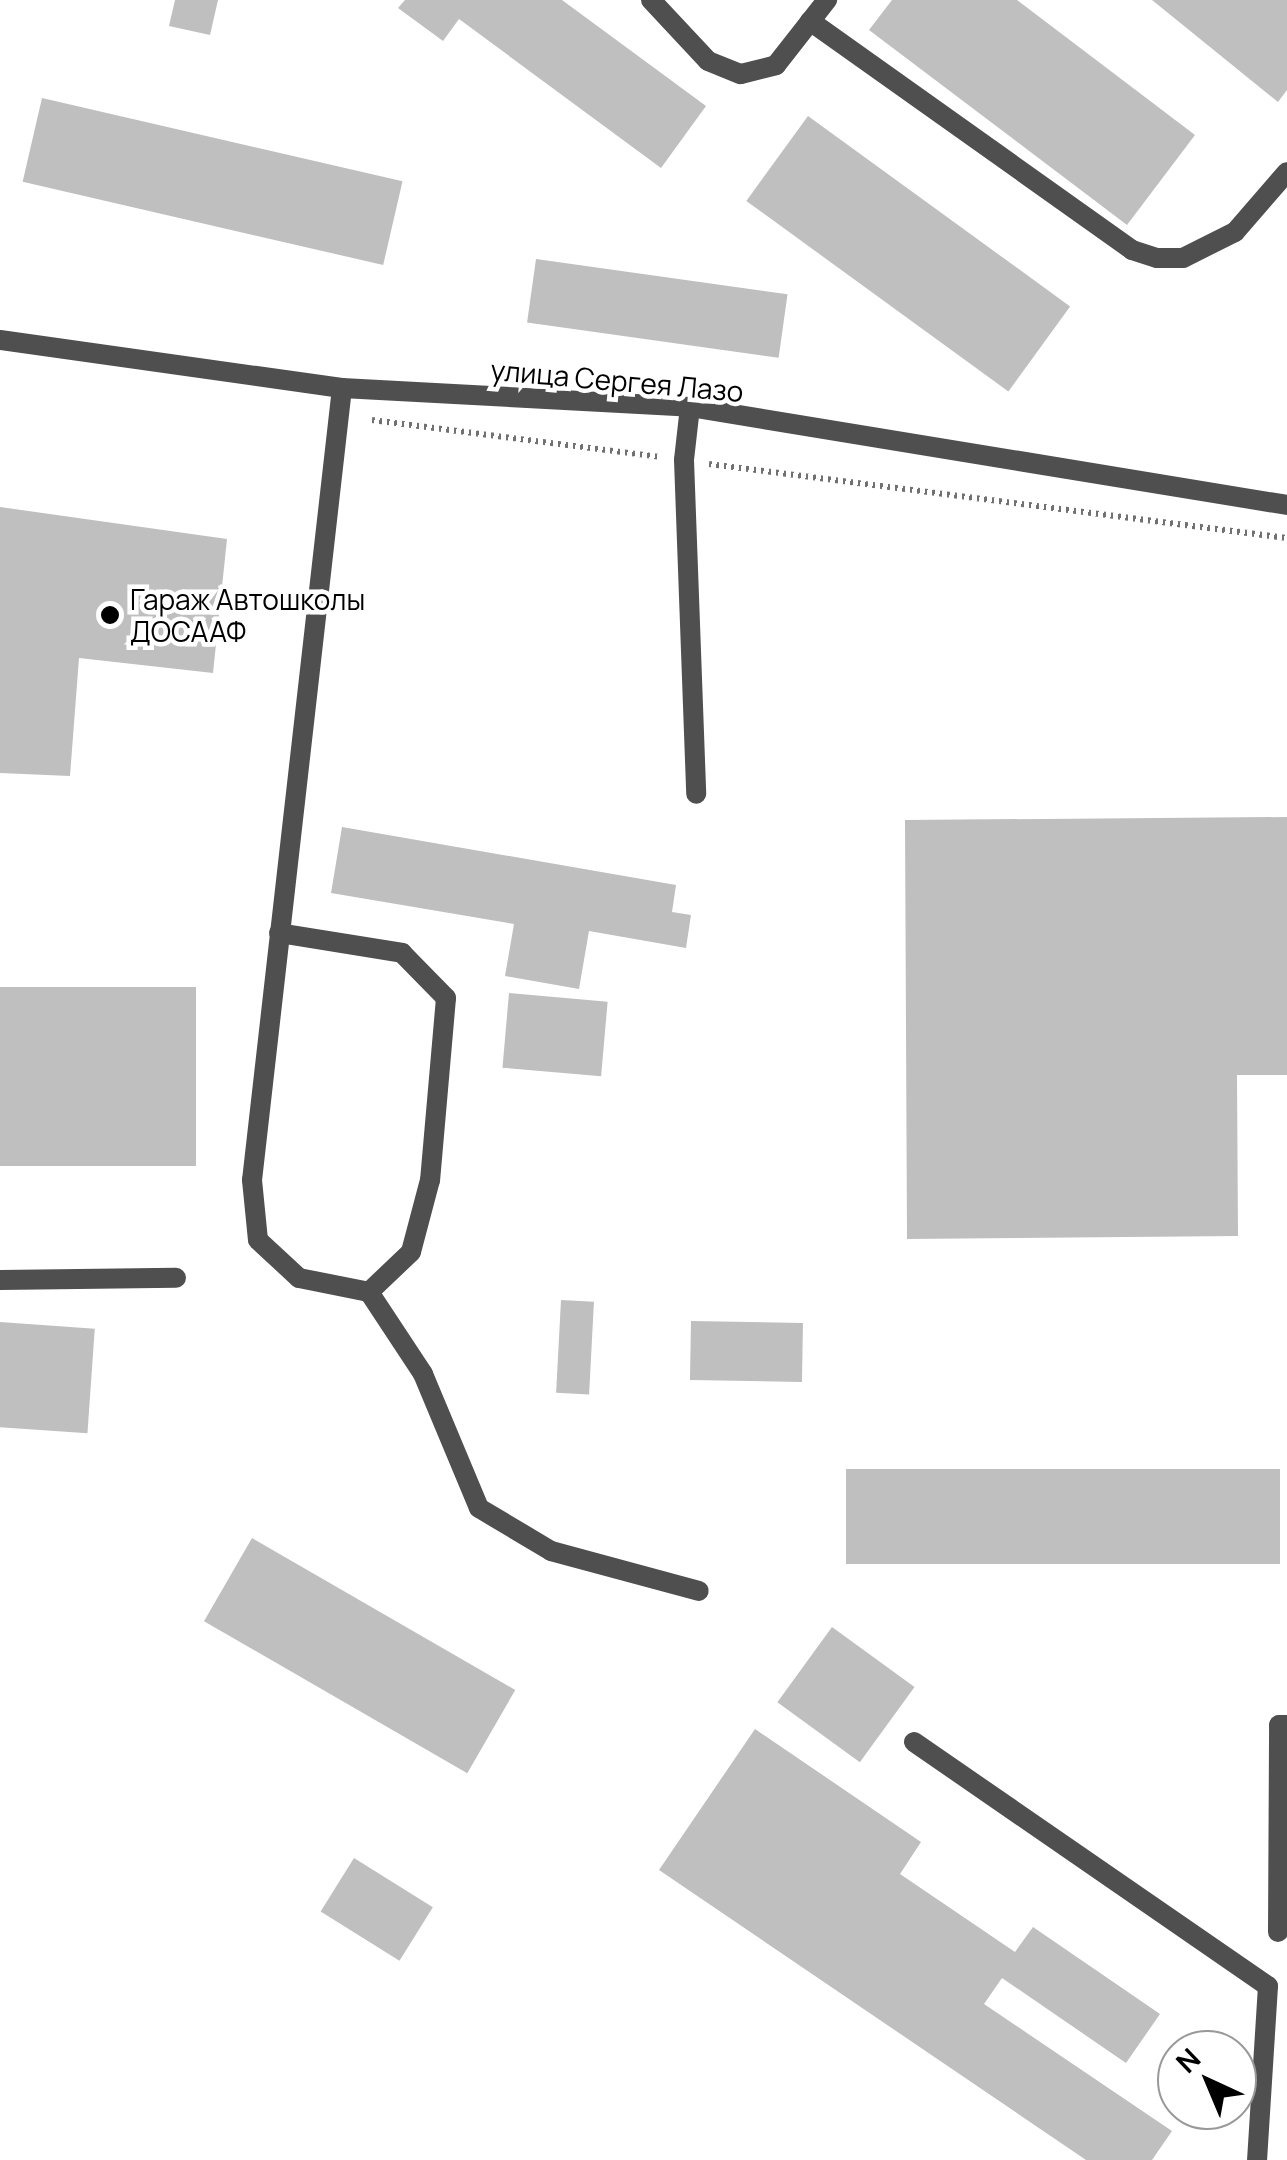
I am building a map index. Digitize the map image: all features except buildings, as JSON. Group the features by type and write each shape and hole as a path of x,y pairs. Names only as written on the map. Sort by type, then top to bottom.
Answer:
{"street":[{"path":"651,0 708,60 741,74 776,65 827,0"},
{"path":"810,21 1132,250 1157,258 1183,258 1235,232 1287,172"},
{"name":"улица Сергея Лазо","path":"0,340 342,388 690,408 1287,506"},
{"path":"342,388 252,1180 258,1240 299,1278 369,1292 423,1374 479,1508 551,1551 699,1592"},
{"path":"690,408 684,460 696,794"},
{"path":"279,933 402,953 446,998 446,1059 412,1252 369,1292"},
{"path":"0,1280 176,1278"},
{"path":"1278,1932 1279,1725 1287,1725"},
{"path":"914,1742 1268,1986 1257,2160"}],"path":[{"path":"336,415 1287,538"}],"place":[{"name":"Гараж Автошколы ДОСААФ","path":"110,615"}]}
